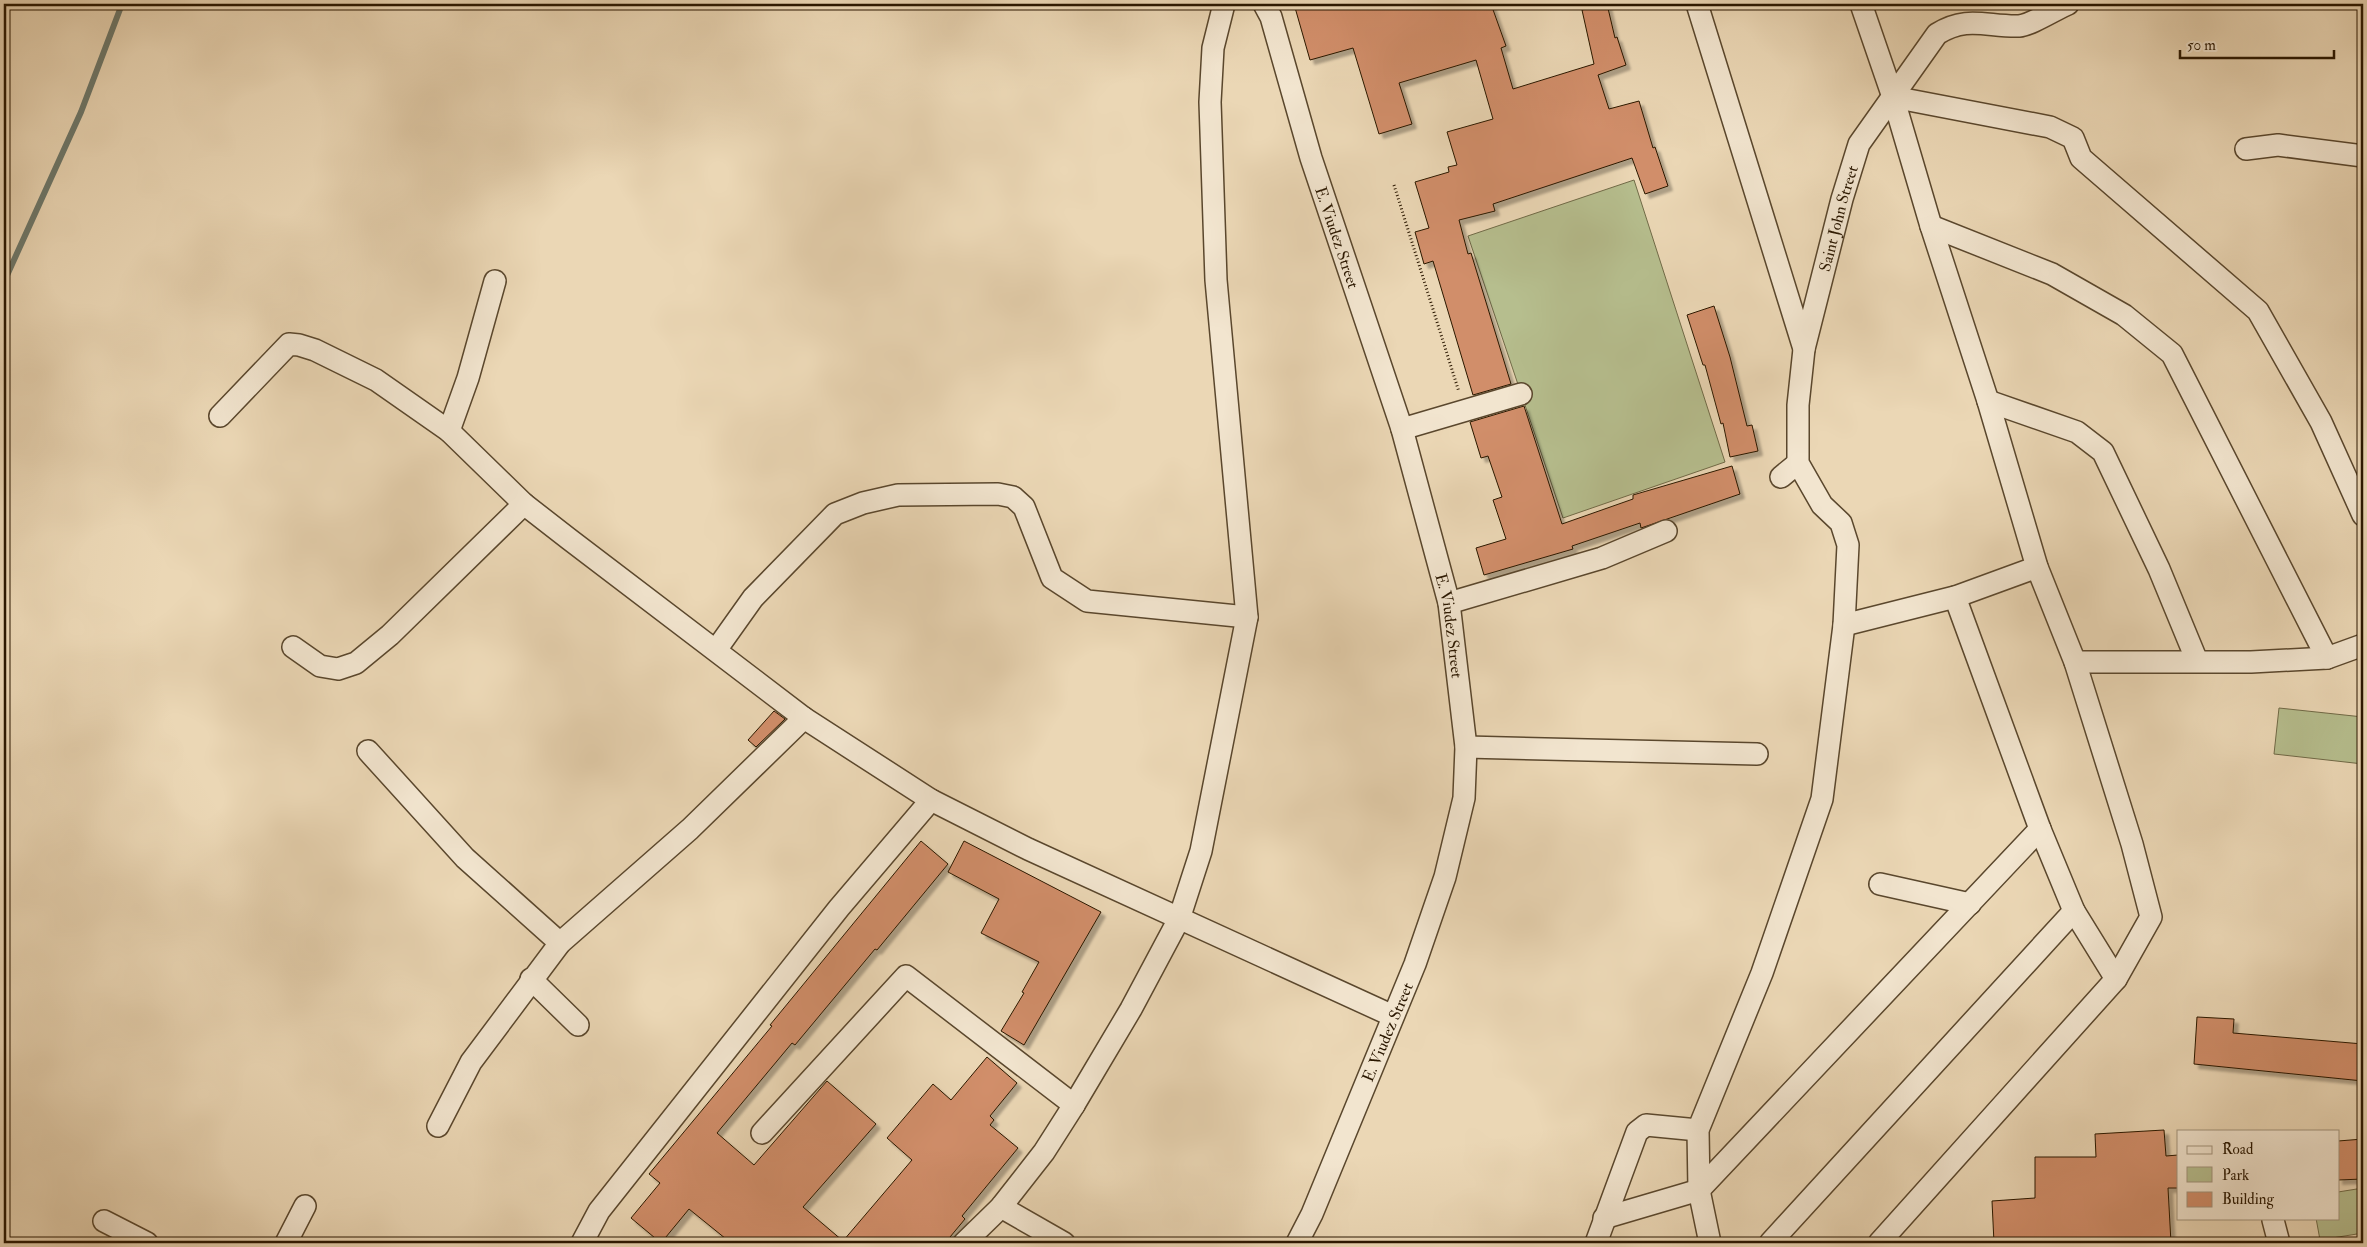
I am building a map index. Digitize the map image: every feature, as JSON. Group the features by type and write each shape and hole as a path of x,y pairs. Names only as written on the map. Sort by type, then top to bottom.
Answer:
{"street":[{"path":"964,1243 1001,1207 1044,1152 1074,1105 1131,1009 1178,919 1201,851 1247,617 1216,280 1210,102 1213,48 1224,4"},
{"name":"E. Viudez Street","path":"1264,4 1271,17 1311,158 1402,429 1449,603 1466,747 1464,798 1445,877 1415,964 1312,1214 1297,1243"},
{"path":"1697,4 1804,349"},
{"path":"1862,4 1893,97 1931,226 1988,400 2037,567 2075,662 2132,844 2151,916 2116,979 1879,1243"},
{"name":"Saint John Street","path":"1798,464 1798,405 1804,349 1842,199 1859,144 1937,34 1951,25 1974,23 2021,26 2068,4"},
{"path":"1893,97 2050,127 2073,138 2081,158 2258,311 2321,422 2363,515"},
{"path":"2246,149 2278,145 2363,156"},
{"path":"1931,226 2052,274 2124,315 2172,354 2327,658"},
{"path":"449,431 468,378 495,281"},
{"path":"220,416 290,344 315,350 376,380 449,431 524,504 804,718 931,800 1028,849 1393,1016"},
{"path":"1402,429 1521,394"},
{"path":"1988,400 2077,432 2103,452 2159,569 2197,661"},
{"path":"1710,1243 1699,1190 1698,1130 1762,973 1822,799 1844,625 1848,545 1841,523 1822,505 1798,464 1781,477"},
{"path":"716,650 753,598 836,514 863,503 898,495 998,494 1013,497 1024,507 1052,578 1088,601 1247,617"},
{"path":"293,647 320,666 338,669 356,663 390,635 524,504"},
{"path":"1449,603 1602,558 1666,531"},
{"path":"1844,625 1955,597 2037,567"},
{"path":"1955,597 2040,829 2074,912 2116,979"},
{"path":"2075,662 2251,662 2327,658 2363,645"},
{"path":"438,1126 471,1062 531,979 560,943 690,829 804,718"},
{"path":"1466,747 1757,754"},
{"path":"368,751 465,858 560,943"},
{"path":"582,1243 599,1211 839,908 931,800"},
{"path":"1604,1218 1699,1190 2040,829"},
{"path":"1880,884 1970,904"},
{"path":"1770,1243 2074,912"},
{"path":"762,1133 906,976 1074,1105"},
{"path":"531,979 578,1025"},
{"path":"1596,1243 1638,1132 1646,1126 1698,1130"},
{"path":"286,1243 305,1206"},
{"path":"1001,1207 1064,1243"},
{"path":"2273,1220 2280,1243"},
{"path":"104,1221 147,1243"}],"path":[{"path":"1394,185 1465,411"}],"green space":[{"path":"1634,180 1725,462 1563,518 1468,236"},
{"path":"2279,708 2363,717 2363,764 2274,754"},
{"path":"2363,1188 2363,1233 2320,1240 2316,1220 2340,1220 2340,1192"}],"building":[{"path":"1294,4 1491,4 1506,46 1501,48 1513,89 1594,64 1582,10 1607,4 1615,38 1617,37 1626,65 1598,75 1609,109 1639,101 1653,148 1655,147 1668,186 1645,194 1632,158 1493,204 1495,211 1459,220 1468,254 1471,253 1511,384 1473,395 1433,261 1424,264 1415,232 1429,228 1415,182 1449,172 1448,167 1457,165 1447,132 1493,119 1476,60 1399,83 1412,124 1379,134 1353,48 1310,60"},
{"path":"1714,306 1730,357 1747,426 1752,425 1758,451 1730,457 1723,423 1721,424 1705,365 1703,365 1687,315"},
{"path":"1524,406 1562,524 1633,499 1633,495 1732,466 1740,494 1641,528 1640,523 1572,546 1573,549 1484,575 1476,548 1506,539 1493,500 1502,497 1488,456 1481,458 1470,422"},
{"path":"774,711 785,719 756,747 748,740"},
{"path":"921,841 948,864 877,950 875,949 795,1045 792,1043 717,1133 754,1165 827,1081 876,1124 803,1207 843,1241 912,1160 887,1138 933,1084 951,1100 987,1057 1017,1083 990,1116 994,1120 990,1125 1018,1148 962,1216 965,1219 945,1243 731,1243 689,1209 661,1243 631,1218 660,1183 649,1174 772,1026 770,1025"},
{"path":"964,841 1101,912 1024,1045 1001,1031 1024,993 1022,992 1039,962 981,933 999,899 948,872"},
{"path":"2197,1017 2234,1019 2233,1033 2363,1044 2363,1081 2194,1064"},
{"path":"2164,1130 2166,1156 2177,1155 2177,1188 2168,1188 2171,1243 1994,1243 1992,1201 2035,1198 2035,1157 2096,1157 2095,1134"},
{"path":"2363,1139 2363,1179 2340,1180 2340,1141"}],"waterway":[{"path":"4,282 81,112 122,4"}]}
